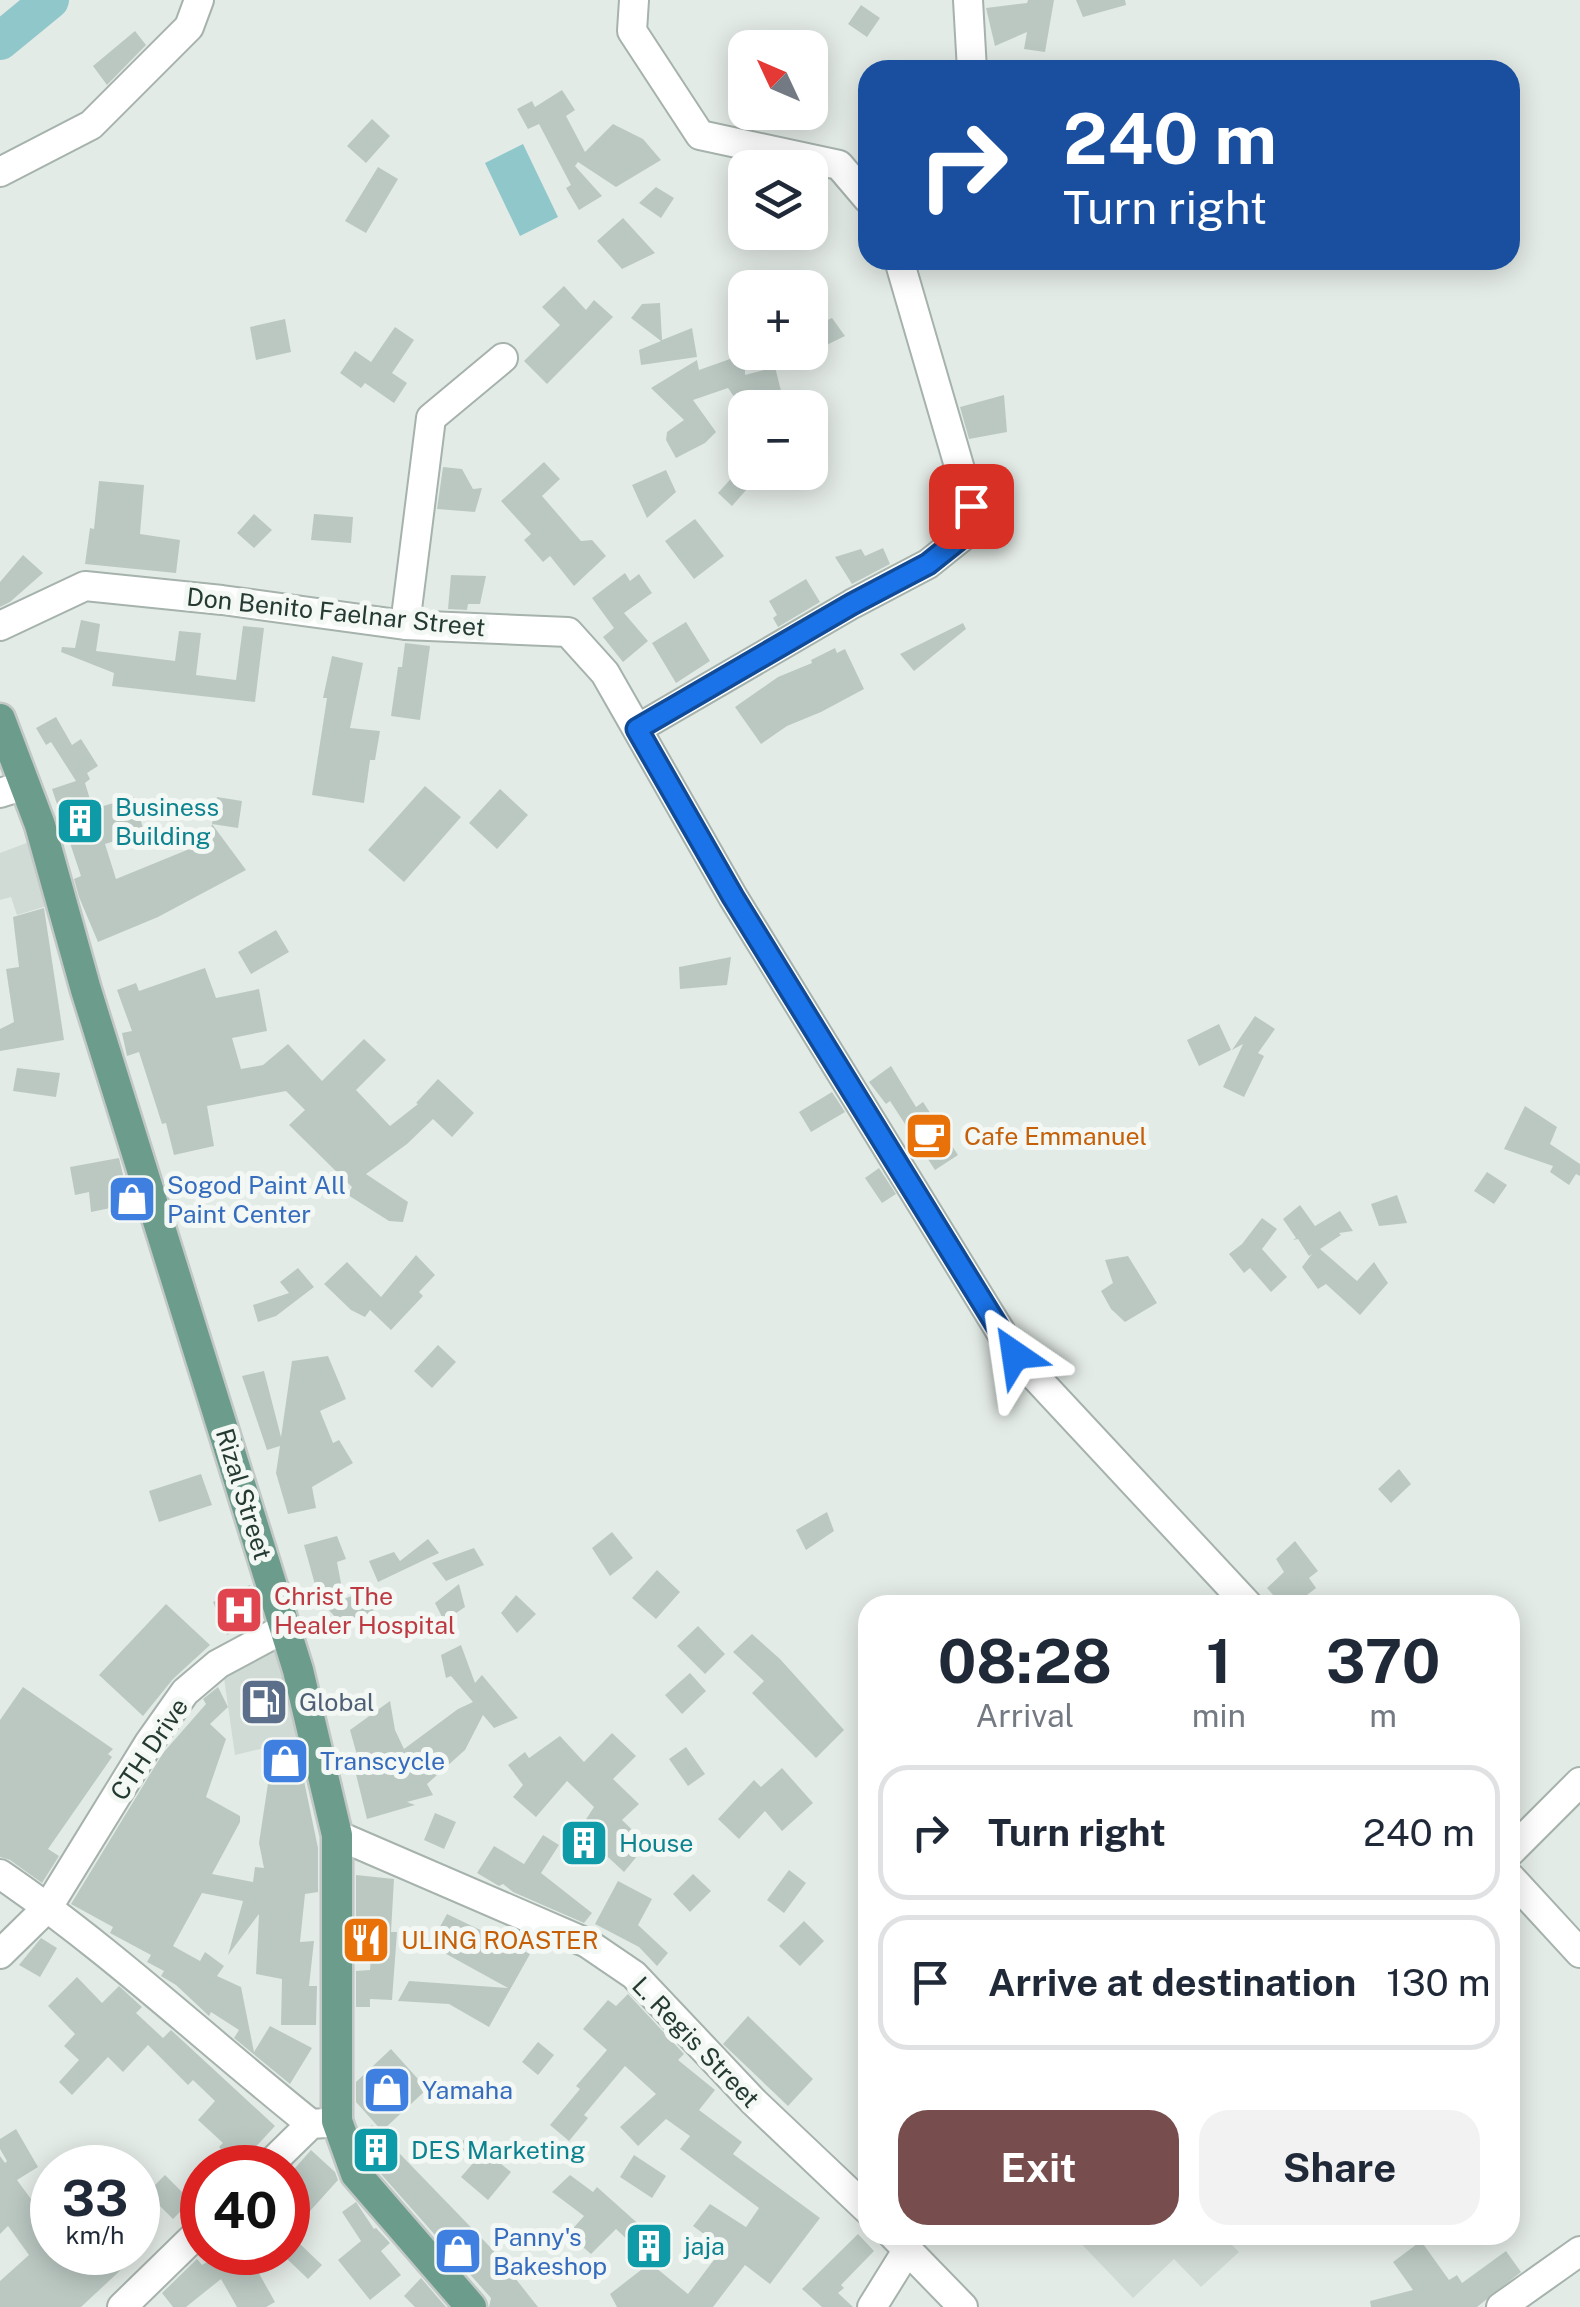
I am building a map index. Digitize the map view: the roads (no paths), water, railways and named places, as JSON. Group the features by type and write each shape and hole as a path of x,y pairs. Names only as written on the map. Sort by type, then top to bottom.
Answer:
{"main road":[{"name":"Rizal Street","path":"0,720 12,789 40,825 86,990 286,1628 336,1836 324,2123 356,2174 471,2307"}],"street":[{"path":"0,172 90,125 189,27 199,0"},
{"path":"634,0 632,31 700,136 839,165 858,188"},
{"path":"968,0 971,60"},
{"path":"637,729 928,564 963,536 971,506 902,270"},
{"path":"404,625 431,418 503,358"},
{"name":"Don Benito Faelnar Street","path":"0,626 85,586 404,625 568,632 605,673 733,897 1015,1355 1239,1595"},
{"name":"CTH Drive","path":"0,1954 48,1907 185,1692 218,1664 286,1628"},
{"path":"1520,1842 1580,1782"},
{"name":"L. Regis Street","path":"336,1836 587,1943 634,1975 754,2102 858,2201"},
{"path":"0,1874 48,1907 324,2123 296,2145"},
{"path":"1520,1888 1580,1953"},
{"path":"872,2307 900,2245"},
{"path":"904,2245 962,2307"},
{"path":"122,2307 180,2250"},
{"path":"1501,2307 1580,2251"}],"water":[{"path":"523,144 558,217 520,236 485,163"}],"waterway":[{"path":"0,41 50,0"}],"place":[{"name":"Business Building","path":"80,821"},
{"name":"Cafe Emmanuel","path":"929,1136"},
{"name":"Sogod Paint All Paint Center","path":"132,1199"},
{"name":"Christ The Healer Hospital","path":"239,1610"},
{"name":"Global","path":"264,1702"},
{"name":"Transcycle","path":"285,1761"},
{"name":"House","path":"584,1843"},
{"name":"ULING ROASTER","path":"366,1940"},
{"name":"Yamaha","path":"387,2090"},
{"name":"DES Marketing","path":"376,2150"},
{"name":"jaja","path":"649,2246"},
{"name":"Panny's Bakeshop","path":"458,2251"}]}
